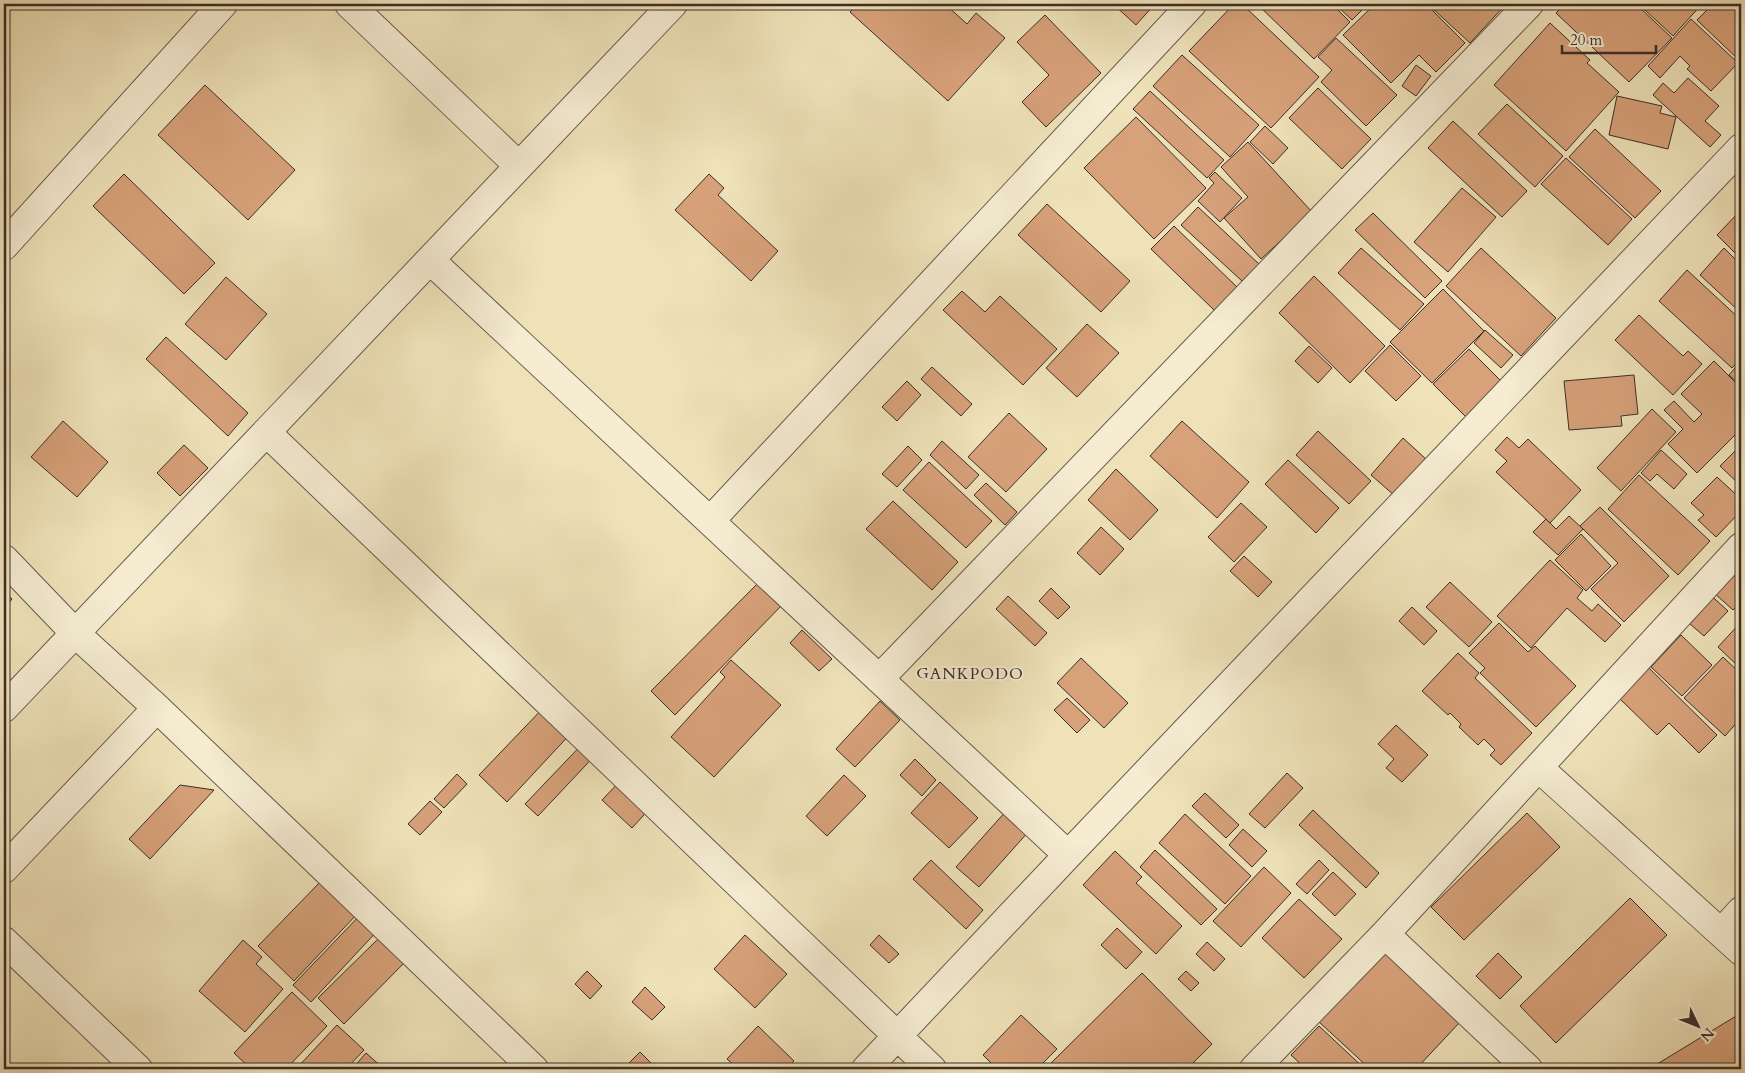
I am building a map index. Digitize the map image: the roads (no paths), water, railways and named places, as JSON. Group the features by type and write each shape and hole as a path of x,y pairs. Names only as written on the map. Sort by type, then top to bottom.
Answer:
{"street":[{"path":"4,246 223,4"},
{"path":"349,4 519,166"},
{"path":"4,708 673,4"},
{"path":"710,520 1192,4"},
{"path":"879,679 1529,4"},
{"path":"866,1069 1068,855 1735,166"},
{"path":"430,260 1068,855"},
{"path":"266,432 932,1069"},
{"path":"1254,1069 1385,934 1741,547"},
{"path":"4,559 75,633 157,708 534,1069"},
{"path":"4,869 157,708"},
{"path":"1539,768 1741,951"},
{"path":"1721,933 1741,911"},
{"path":"1385,934 1528,1069"},
{"path":"4,941 138,1069"}],"district":[{"name":"GANKPODO","path":"970,673"}]}
